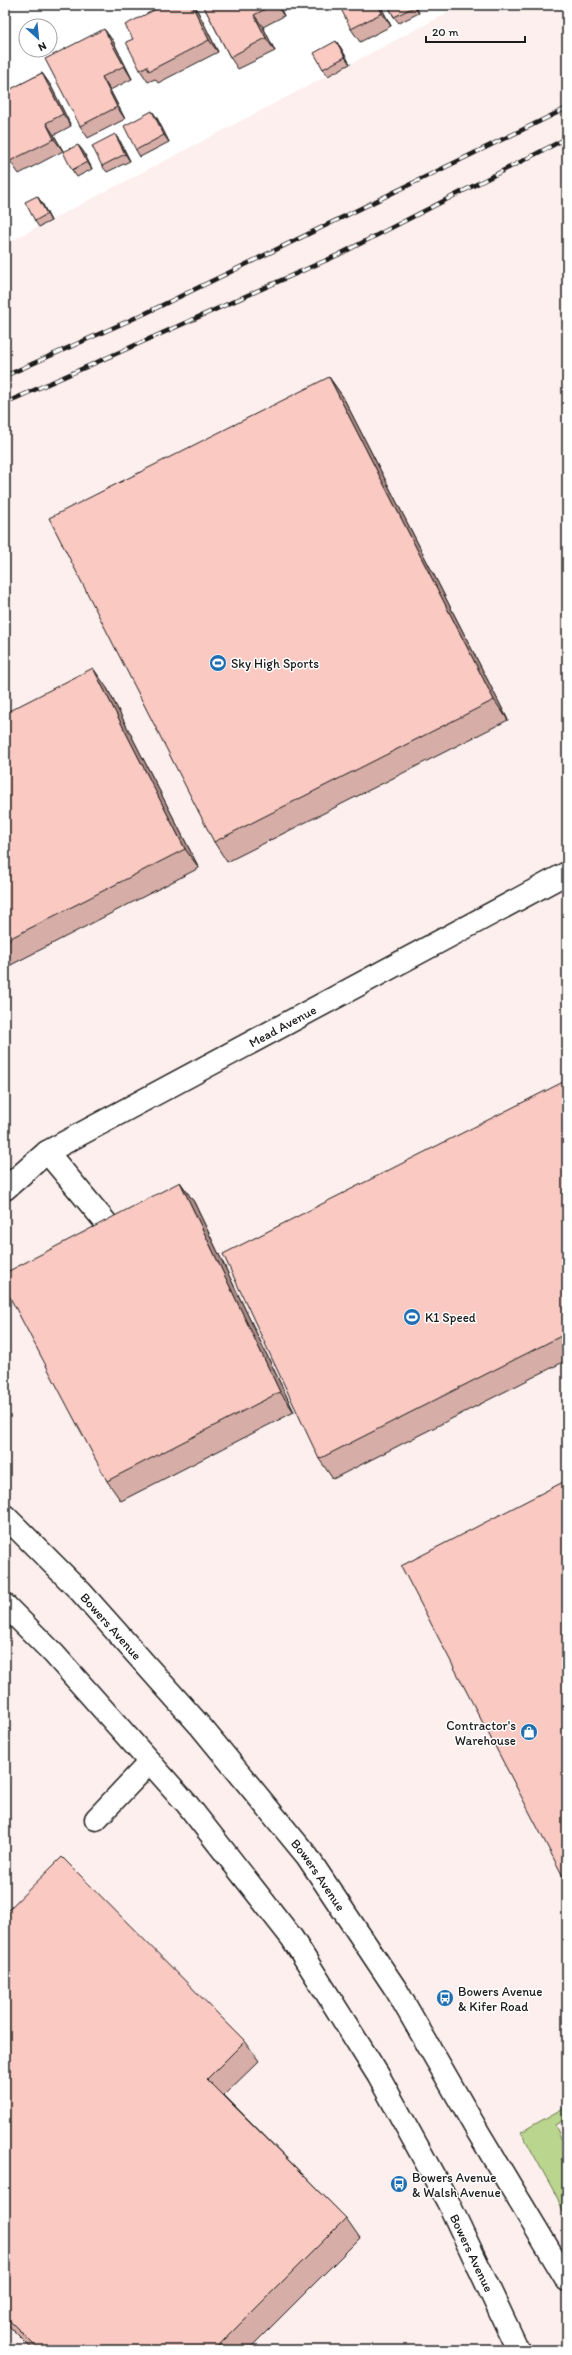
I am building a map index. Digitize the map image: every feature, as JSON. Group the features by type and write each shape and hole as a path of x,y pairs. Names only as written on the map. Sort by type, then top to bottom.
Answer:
{"main road":[{"name":"Mead Avenue","path":"5,1189 47,1152 567,873"},
{"path":"47,1152 108,1225"},
{"name":"Bowers Avenue","path":"5,1516 81,1592 197,1722 307,1856 397,1991 478,2132 567,2280"},
{"name":"Bowers Avenue","path":"5,1605 54,1654 187,1804 292,1938 378,2074 448,2202 518,2350"},
{"path":"96,1819 150,1762"}],"shaded area":[{"path":"463,5 567,5 567,2350 5,2350 5,244"}],"green space":[{"path":"567,2106 567,2118 555,2125 567,2151 567,2216 563,2212 557,2197 521,2132"}],"building":[{"path":"164,5 192,5 209,40 149,71 147,66 140,70 126,42 133,39 125,25"},
{"path":"203,5 273,5 254,15 266,38 230,57"},
{"path":"339,5 378,5 382,13 351,29"},
{"path":"388,5 414,5 414,7 394,17"},
{"path":"104,29 124,66 102,77 117,107 80,126 45,59 58,58 58,52"},
{"path":"336,41 345,57 323,69 314,53"},
{"path":"42,73 63,114 46,123 54,139 10,161 5,151 5,92"},
{"path":"152,111 164,135 136,150 124,126"},
{"path":"115,134 125,154 102,166 92,146"},
{"path":"78,145 87,162 72,170 63,152"},
{"path":"37,196 47,214 35,221 25,202"},
{"path":"329,377 494,700 214,842 49,518"},
{"path":"93,668 185,849 5,941 5,713"},
{"name":"K1 Speed","path":"567,1080 567,1333 319,1459 223,1254"},
{"path":"180,1182 280,1392 107,1481 5,1288 5,1273"},
{"name":"Contractor's Warehouse","path":"567,1480 567,1884 401,1566"},
{"path":"62,1857 245,2041 207,2079 346,2218 214,2350 39,2350 5,2316 5,1913"}],"railway":[{"path":"5,376 146,313 567,108"},
{"path":"5,403 338,255 567,138"}],"place":[{"name":"Sky High Sports","path":"218,663"},
{"name":"K1 Speed","path":"412,1317"},
{"name":"Contractor's Warehouse","path":"529,1732"},
{"name":"Bowers Avenue & Kifer Road","path":"445,1998"},
{"name":"Bowers Avenue & Walsh Avenue","path":"399,2184"}]}
